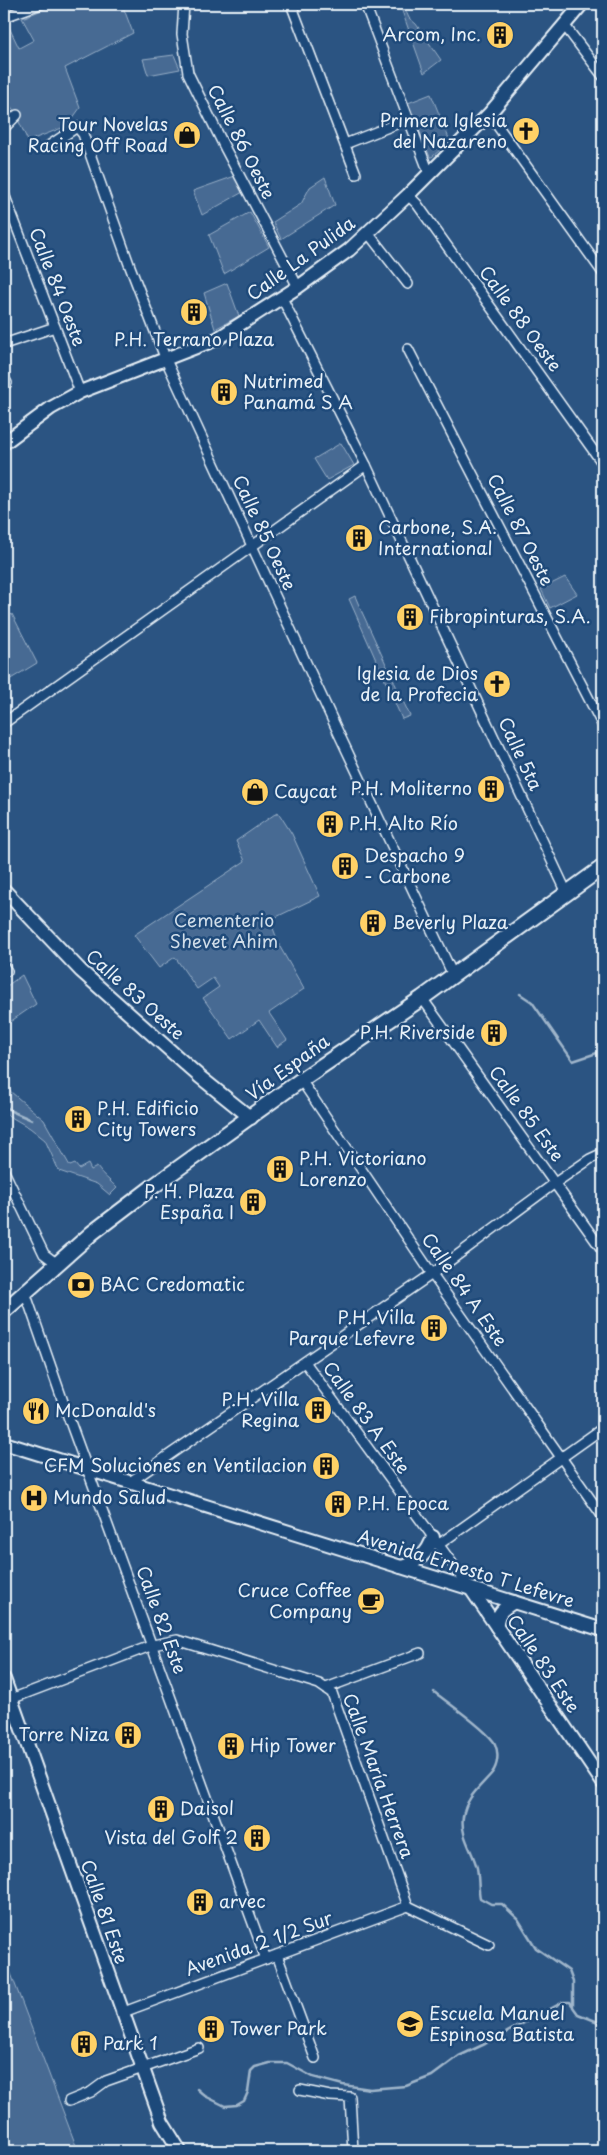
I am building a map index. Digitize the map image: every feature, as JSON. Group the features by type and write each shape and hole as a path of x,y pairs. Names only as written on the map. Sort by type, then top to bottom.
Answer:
{"main road":[{"name":"Calle La Pulida","path":"4,442 51,408 80,392 217,339 282,298 349,250 408,195 489,114 582,4"},
{"name":"Vía España","path":"4,1311 92,1233 301,1080 422,998 603,867"},
{"name":"Calle 83 Oeste","path":"4,890 81,971 200,1077 251,1118"},
{"name":"Avenida Ernesto T Lefevre","path":"4,1443 603,1630"},
{"path":"400,1567 414,1562 424,1555 435,1541"},
{"name":"Calle 83 Este","path":"471,1589 603,1783"},
{"path":"497,1627 497,1619 501,1611 514,1602"},
{"name":"Calle 81 Este","path":"4,1680 121,2013 162,2122 180,2151"}],"street":[{"path":"4,17 40,4"},
{"name":"Calle 86 Oeste","path":"184,4 182,34 188,73 298,287"},
{"path":"291,4 356,174"},
{"path":"366,4 429,173"},
{"path":"565,26 603,76"},
{"path":"489,114 603,273"},
{"path":"4,128 17,115"},
{"path":"345,144 409,119"},
{"name":"Calle 85 Oeste","path":"50,145 77,127 83,134 129,264 166,360 453,975"},
{"name":"Calle 84 Oeste","path":"4,194 80,392"},
{"name":"Calle 88 Oeste","path":"408,195 445,243 603,464"},
{"path":"368,233 408,284"},
{"path":"4,722 366,465 282,298"},
{"path":"4,344 55,326"},
{"name":"Calle 87 Oeste","path":"408,349 603,726"},
{"name":"Calle 5ta","path":"366,465 567,893"},
{"name":"Calle 85 Este","path":"422,998 603,1251"},
{"name":"Calle 84 A Este","path":"301,1080 432,1274 603,1517"},
{"path":"130,1482 432,1274 555,1183 590,1159 603,1153"},
{"path":"4,1170 44,1254 56,1263"},
{"name":"Calle 82 Este","path":"25,1292 266,1959"},
{"name":"Calle 83 A Este","path":"305,1362 471,1589"},
{"path":"435,1541 562,1458 603,1428"},
{"name":"Calle María Herrera","path":"11,1699 170,1640 184,1641 326,1688 332,1693 408,1906"},
{"path":"326,1688 420,1653"},
{"path":"408,1906 489,1944"},
{"name":"Avenida 2 1/2 Sur","path":"121,2013 408,1906"},
{"path":"277,1955 315,2058"},
{"path":"69,2101 91,2092 106,2081 199,2048"},
{"path":"300,2090 330,2096 350,2097 353,2151"}],"green space":[{"path":"57,4 122,4 133,33 65,68 80,108 67,126 28,141 13,109 4,99 4,25 8,25 19,48 34,40 22,18"},
{"path":"404,7 409,18 416,24 441,60 424,73 401,8"},
{"path":"174,55 180,69 148,75 143,59"},
{"path":"431,94 450,141 430,157 408,103"},
{"path":"235,176 243,192 202,215 193,191"},
{"path":"325,177 335,205 281,239 273,222 301,204 310,187"},
{"path":"250,212 269,247 224,274 209,235"},
{"path":"227,283 239,316 215,329 204,293"},
{"path":"341,443 354,465 327,480 314,459"},
{"path":"565,577 577,594 550,608 541,589"},
{"path":"355,596 410,716 402,719 349,599"},
{"path":"12,614 37,663 4,683 4,620"},
{"name":"Cementerio Shevet Ahim","path":"278,812 292,834 320,896 270,920 280,947 304,989 269,1013 287,1040 277,1047 259,1020 232,1039 203,998 219,987 213,978 197,989 175,957 159,968 134,935 245,861 236,841"},
{"path":"22,975 36,1004 4,1026 4,988"},
{"path":"4,1086 44,1120 70,1166 75,1164 79,1169 88,1164 91,1170 97,1167 117,1188 110,1195 97,1184 59,1171 45,1140 30,1128 4,1113"},
{"path":"4,1955 78,2151 4,2151"}],"waterway":[{"path":"520,994 532,1002 573,1061 603,1051"},
{"path":"4,1105 11,1111 32,1120"},
{"path":"434,1692 485,1732 495,1744 497,1751 494,1770 470,1798 463,1817 463,1831 477,1868 480,1898 491,1904 502,1904 518,1919 536,1948 569,1971 573,1982 573,2007 578,2014 603,2024"},
{"path":"197,2089 205,2096 225,2106 237,2105 244,2101 248,2092 251,2071 255,2067 270,2063 287,2063 313,2077 343,2085 370,2089 406,2086 432,2076 459,2056 563,2002 570,2002 572,2005"}],"place":[{"name":"Arcom, Inc.","path":"500,35"},
{"name":"Primera Iglesia del Nazareno","path":"526,131"},
{"name":"Tour Novelas Racing Off Road","path":"187,135"},
{"name":"P.H. Terrano Plaza","path":"194,312"},
{"name":"Nutrimed Panamá S A","path":"224,392"},
{"name":"Carbone, S.A. International","path":"359,538"},
{"name":"Fibropinturas, S.A.","path":"410,617"},
{"name":"Iglesia de Dios de la Profecia","path":"497,684"},
{"name":"P.H. Moliterno","path":"491,789"},
{"name":"Caycat","path":"255,792"},
{"name":"P.H. Alto Río","path":"330,824"},
{"name":"Despacho 9 - Carbone","path":"345,866"},
{"name":"Beverly Plaza","path":"373,923"},
{"name":"P.H. Riverside","path":"494,1033"},
{"name":"P.H. Edificio City Towers","path":"78,1119"},
{"name":"P.H. Victoriano Lorenzo","path":"280,1169"},
{"name":"P. H. Plaza España I","path":"253,1202"},
{"name":"BAC Credomatic","path":"81,1285"},
{"name":"P.H. Villa Parque Lefevre","path":"434,1328"},
{"name":"P.H. Villa Regina","path":"318,1410"},
{"name":"McDonald's","path":"36,1411"},
{"name":"CFM Soluciones en Ventilacion","path":"326,1466"},
{"name":"Mundo Salud","path":"34,1498"},
{"name":"P.H. Epoca","path":"338,1504"},
{"name":"Cruce Coffee Company","path":"371,1601"},
{"name":"Torre Niza","path":"128,1735"},
{"name":"Hip Tower","path":"231,1746"},
{"name":"Daisol","path":"161,1809"},
{"name":"Vista del Golf 2","path":"257,1838"},
{"name":"arvec","path":"200,1902"},
{"name":"Escuela Manuel Espinosa Batista","path":"410,2024"},
{"name":"Tower Park","path":"211,2029"},
{"name":"Park 1","path":"84,2044"}]}
